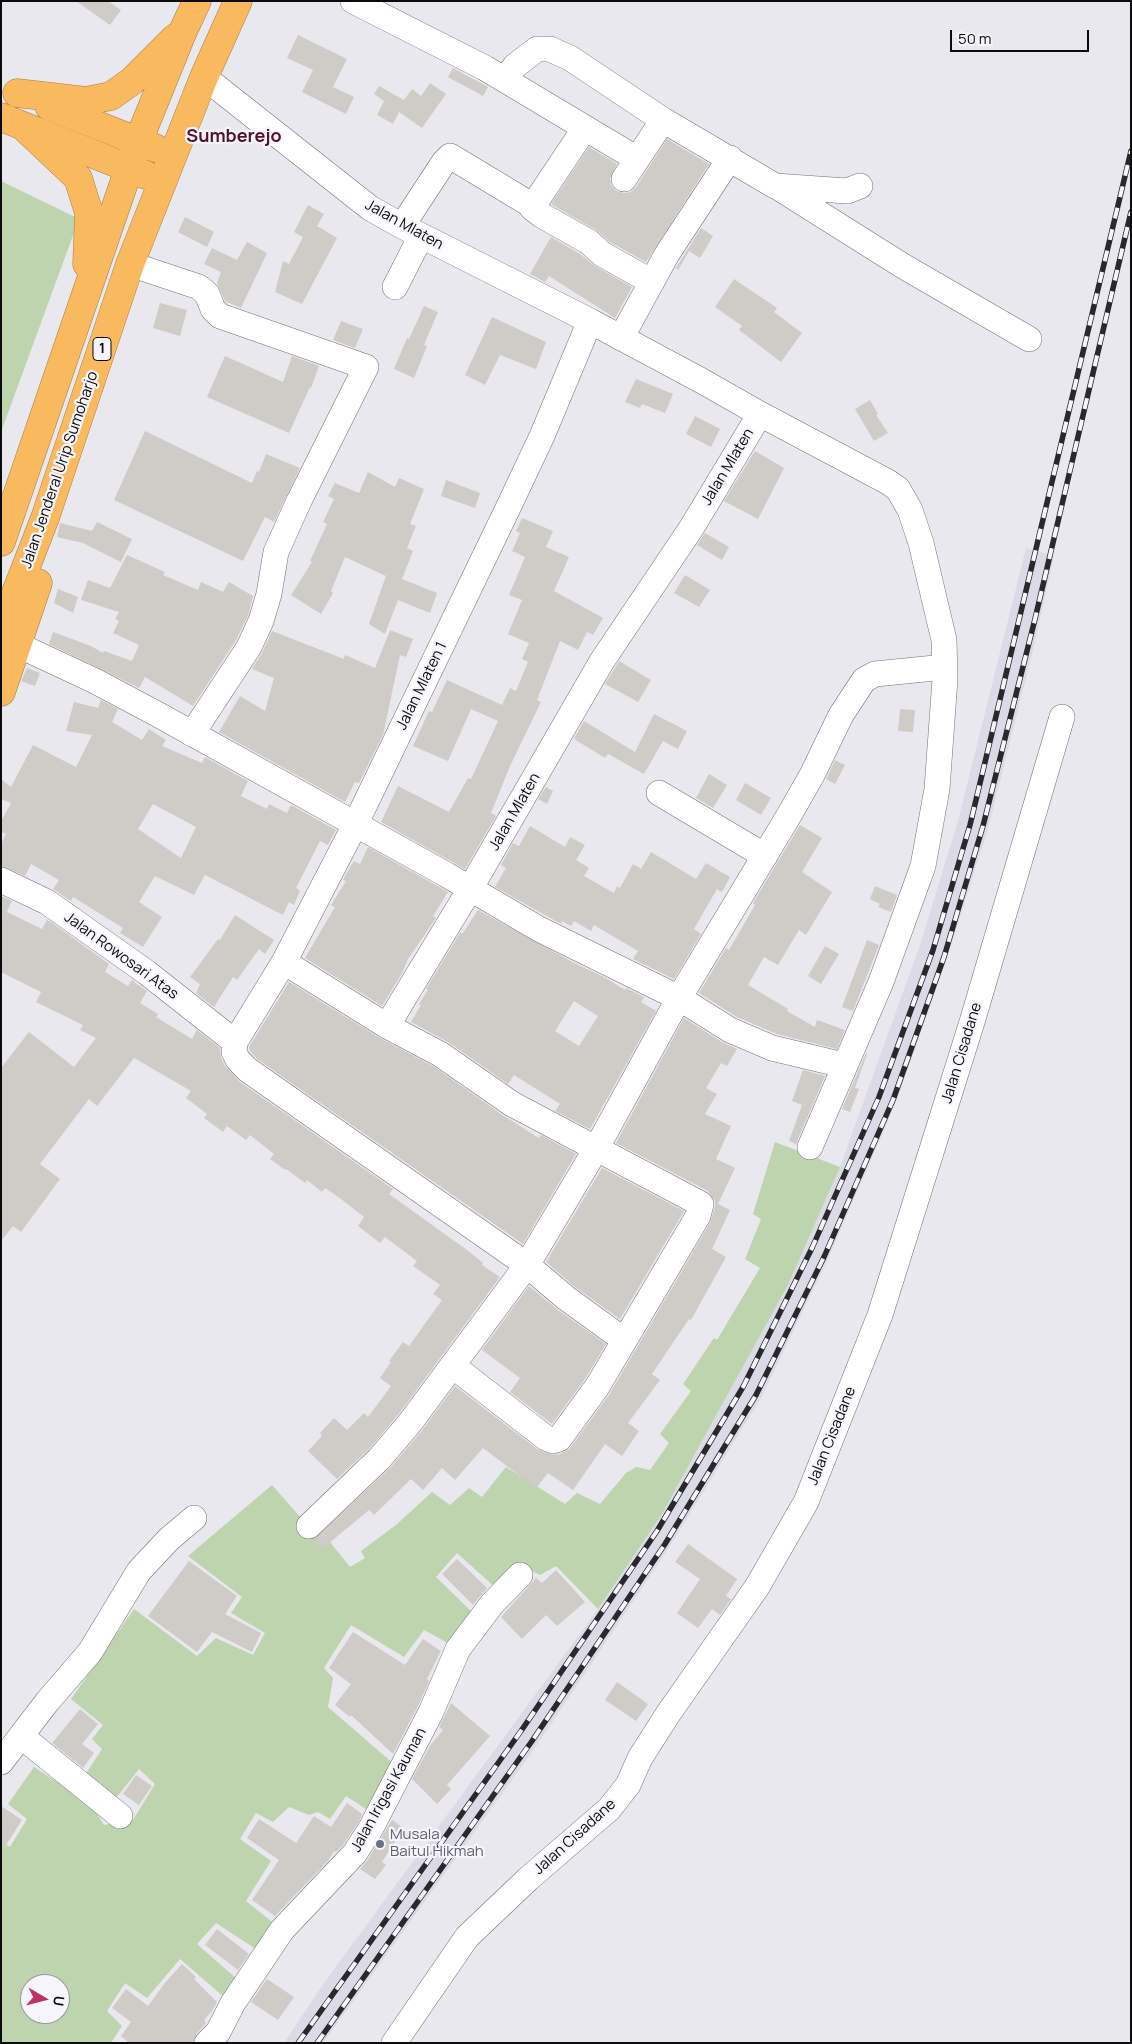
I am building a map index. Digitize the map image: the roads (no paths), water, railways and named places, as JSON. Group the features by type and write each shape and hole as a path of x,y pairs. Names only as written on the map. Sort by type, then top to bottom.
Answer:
{"highway":[{"name":"1","path":"1,542 138,142 197,1"},
{"name":"Jalan Jenderal Urip Sumoharjo","path":"1,692 6,634 44,564 45,518 130,264 204,77 238,1"},
{"path":"9,89 86,101 111,96 132,81 183,31"},
{"path":"9,89 172,155"},
{"path":"13,123 162,181"},
{"path":"13,123 78,178 89,213 86,296"}],"street":[{"path":"353,1 506,80 585,128 631,169 663,120"},
{"path":"506,80 515,66 530,54 550,49 570,58 663,120 730,158 903,266 1030,339"},
{"name":"Jalan Mlaten","path":"204,77 346,191 370,208 702,380 760,414 692,527 602,661 470,889 387,1026"},
{"path":"533,206 585,128"},
{"path":"395,287 412,231 444,162 450,156 589,242 602,254 652,282"},
{"path":"621,338 667,254 730,158"},
{"path":"775,186 847,192 860,186"},
{"path":"130,264 199,287 207,294 213,309 220,316 366,367 299,501 276,552 269,594 261,621 249,647 192,734"},
{"name":"Jalan Mlaten 1","path":"235,1042 284,962 355,825 542,436 590,321"},
{"path":"760,414 898,489 910,510 921,543 944,640 945,667 937,789 923,866 881,982 810,1147"},
{"path":"6,634 192,734 539,929 679,998 730,1030 772,1048 844,1065"},
{"path":"309,1526 379,1459 453,1366 527,1265 596,1149 679,998 812,775 841,715 864,680 876,674 945,667"},
{"name":"Jalan Cisadane","path":"394,2043 467,1937 528,1879 609,1809 628,1785 640,1758 668,1714 757,1588 806,1502 880,1314 972,1022 1062,717"},
{"path":"659,793 765,856"},
{"name":"Jalan Rowosari Atas","path":"1,880 47,902 146,972 235,1042"},
{"path":"284,962 387,1026 440,1054 512,1104 701,1204 698,1216 624,1340 578,1416 559,1439 553,1441 546,1438 453,1366"},
{"path":"235,1042 234,1052 238,1060 248,1070 527,1265 566,1298 624,1340"},
{"path":"1,1762 90,1652 139,1571 169,1539 194,1518"},
{"name":"Jalan Irigasi Kauman","path":"207,2043 218,2032 233,2003 282,1930 355,1853 371,1828 423,1728 458,1648 492,1604 520,1575"},
{"path":"21,1736 120,1816"}],"railway":[{"path":"298,2043 521,1731 657,1531 743,1387 812,1248 879,1097 933,950 970,825 1131,151"},
{"path":"317,2043 532,1741 665,1544 756,1395 824,1257 893,1100 944,957 983,826 1035,619 1131,212"}],"place":[{"name":"Musala Baitul Hikmah","path":"380,1844"}],"district":[{"name":"Sumberejo","path":"234,137"}]}
